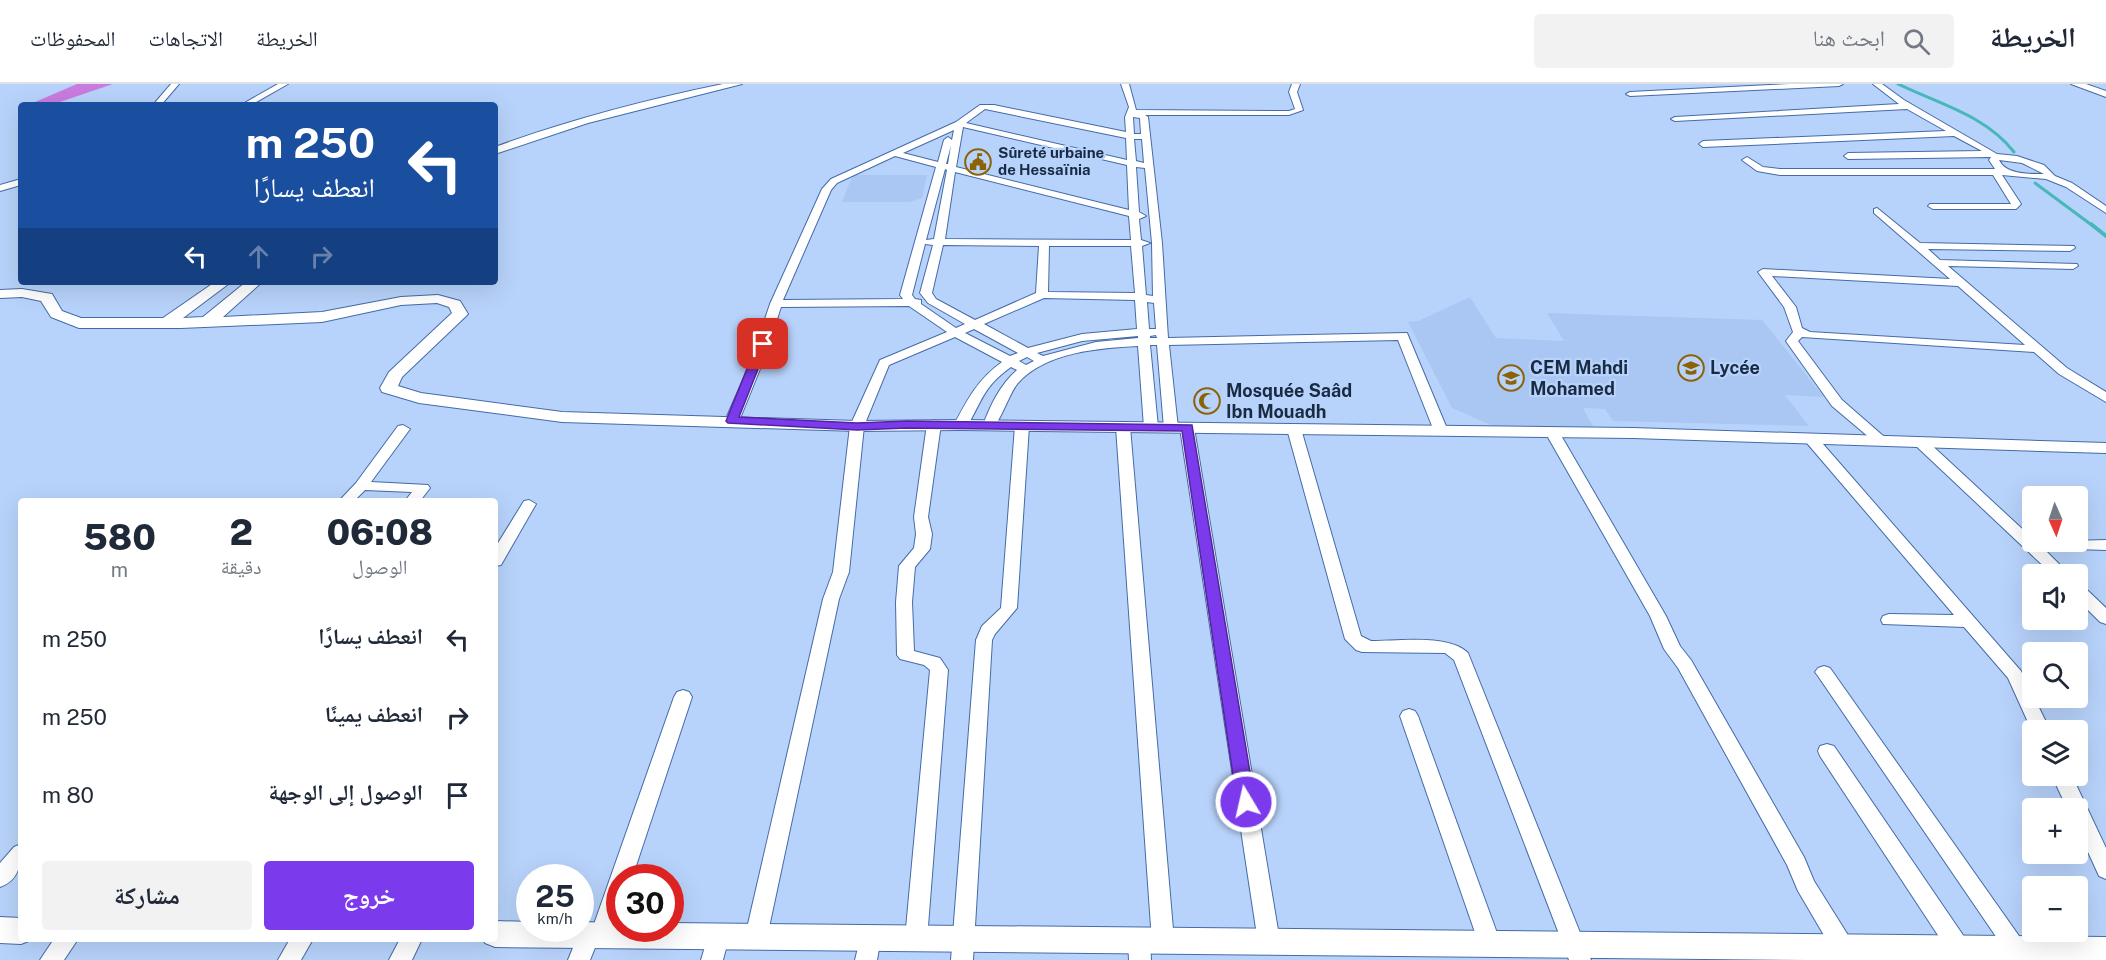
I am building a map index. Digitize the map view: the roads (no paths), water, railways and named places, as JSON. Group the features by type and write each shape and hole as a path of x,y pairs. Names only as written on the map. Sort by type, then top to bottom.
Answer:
{"street":[{"path":"160,102 175,84"},
{"path":"251,102 284,84"},
{"path":"498,140 612,105 702,84"},
{"path":"498,150 628,108 737,84"},
{"path":"1125,84 1132,112 1130,136 1134,216 1151,427"},
{"path":"1132,112 1292,113 1299,110 1293,92 1296,84"},
{"path":"1630,94 1839,84"},
{"path":"1877,84 1908,106 1996,155"},
{"path":"2076,84 2106,94"},
{"path":"1676,118 1908,106"},
{"path":"732,421 756,364 779,298 827,189 843,175 956,126 982,107 994,107 1130,136 1146,137"},
{"path":"1132,112 1144,116 1157,243 1163,337 1269,942"},
{"path":"956,126 1132,165 1149,166"},
{"path":"908,299 920,242 946,167 956,126"},
{"path":"1703,144 1956,133"},
{"path":"892,153 1134,216 1154,217"},
{"path":"1996,155 1994,160 1997,167 2009,172"},
{"path":"1848,156 1996,155 2042,168 2051,174 2049,177"},
{"path":"1747,160 1760,169 1780,172 2009,172 2049,177 2069,185 2106,210"},
{"path":"929,297 939,242 946,167"},
{"path":"1933,206 2013,207 2016,204 1996,172"},
{"path":"0,188 18,183"},
{"path":"1877,211 2063,371 2106,398"},
{"path":"1042,295 1044,241"},
{"path":"920,242 1157,243"},
{"path":"1917,246 2070,248"},
{"path":"1937,263 2073,266"},
{"path":"1960,282 1762,272 1790,307 1797,330 1808,335 2037,349"},
{"path":"167,323 220,285"},
{"path":"207,322 251,285"},
{"path":"0,294 22,293 47,297 56,314 79,323 167,323 322,317 401,302 438,299 455,304 460,314 395,375 388,388 419,398 562,417 857,426 961,424 1552,432 2106,448"},
{"path":"756,937 831,598 841,572 857,426 884,363 1042,295 1141,297 1159,301"},
{"path":"779,298 908,299 929,297 1043,361"},
{"path":"908,299 956,332 1026,370"},
{"path":"1797,335 1792,341 1837,403 1882,441"},
{"path":"961,424 978,392 1010,361 1027,353 1069,340 1163,337 1403,336 1441,431"},
{"path":"990,425 1000,397 1026,370 1043,361 1076,350 1144,338"},
{"path":"916,939 939,670 937,663 930,659 906,655 904,602 907,566 922,549 921,517 934,424"},
{"path":"963,950 984,640 991,626 1002,618 1009,608 1022,426"},
{"path":"1123,427 1147,947"},
{"path":"349,498 361,486 403,429"},
{"path":"1294,429 1353,639 1362,646 1371,647 1445,647 1455,650 1462,657 1577,952"},
{"path":"1552,432 1658,616 1673,649 1685,664 1797,863 1805,885 1843,947"},
{"path":"1811,439 2015,675 2036,720"},
{"path":"1920,442 2022,537"},
{"path":"361,486 423,488 415,498"},
{"path":"498,556 529,504"},
{"path":"2088,545 2106,545"},
{"path":"2038,552 2050,564"},
{"path":"2088,601 2106,618"},
{"path":"1889,620 1968,621"},
{"path":"1824,672 2020,954"},
{"path":"626,864 683,697"},
{"path":"1409,716 1510,950"},
{"path":"1827,751 1959,948"},
{"path":"2088,832 2106,870"},
{"path":"0,878 18,857"},
{"path":"590,943 606,909"},
{"path":"0,930 18,931"},
{"path":"498,934 590,943 715,948 756,937 868,949 916,939 963,950 1147,947 1269,942 1342,951 1420,952 1510,950 1760,953 1843,947 1959,948 2020,954 2106,950"},
{"path":"51,960 65,942"},
{"path":"289,960 300,942"},
{"path":"400,960 409,942"}],"waterway":[{"path":"1898,84 1975,119 2002,139 2014,152"},
{"path":"2035,183 2093,226"},
{"path":"2091,224 2106,236"}],"place":[{"name":"Sûreté urbaine de Hessaïnia","path":"978,162"},
{"name":"Lycée","path":"1691,368"},
{"name":"CEM Mahdi Mohamed","path":"1511,378"},
{"name":"Mosquée Saâd Ibn Mouadh","path":"1207,401"}]}
